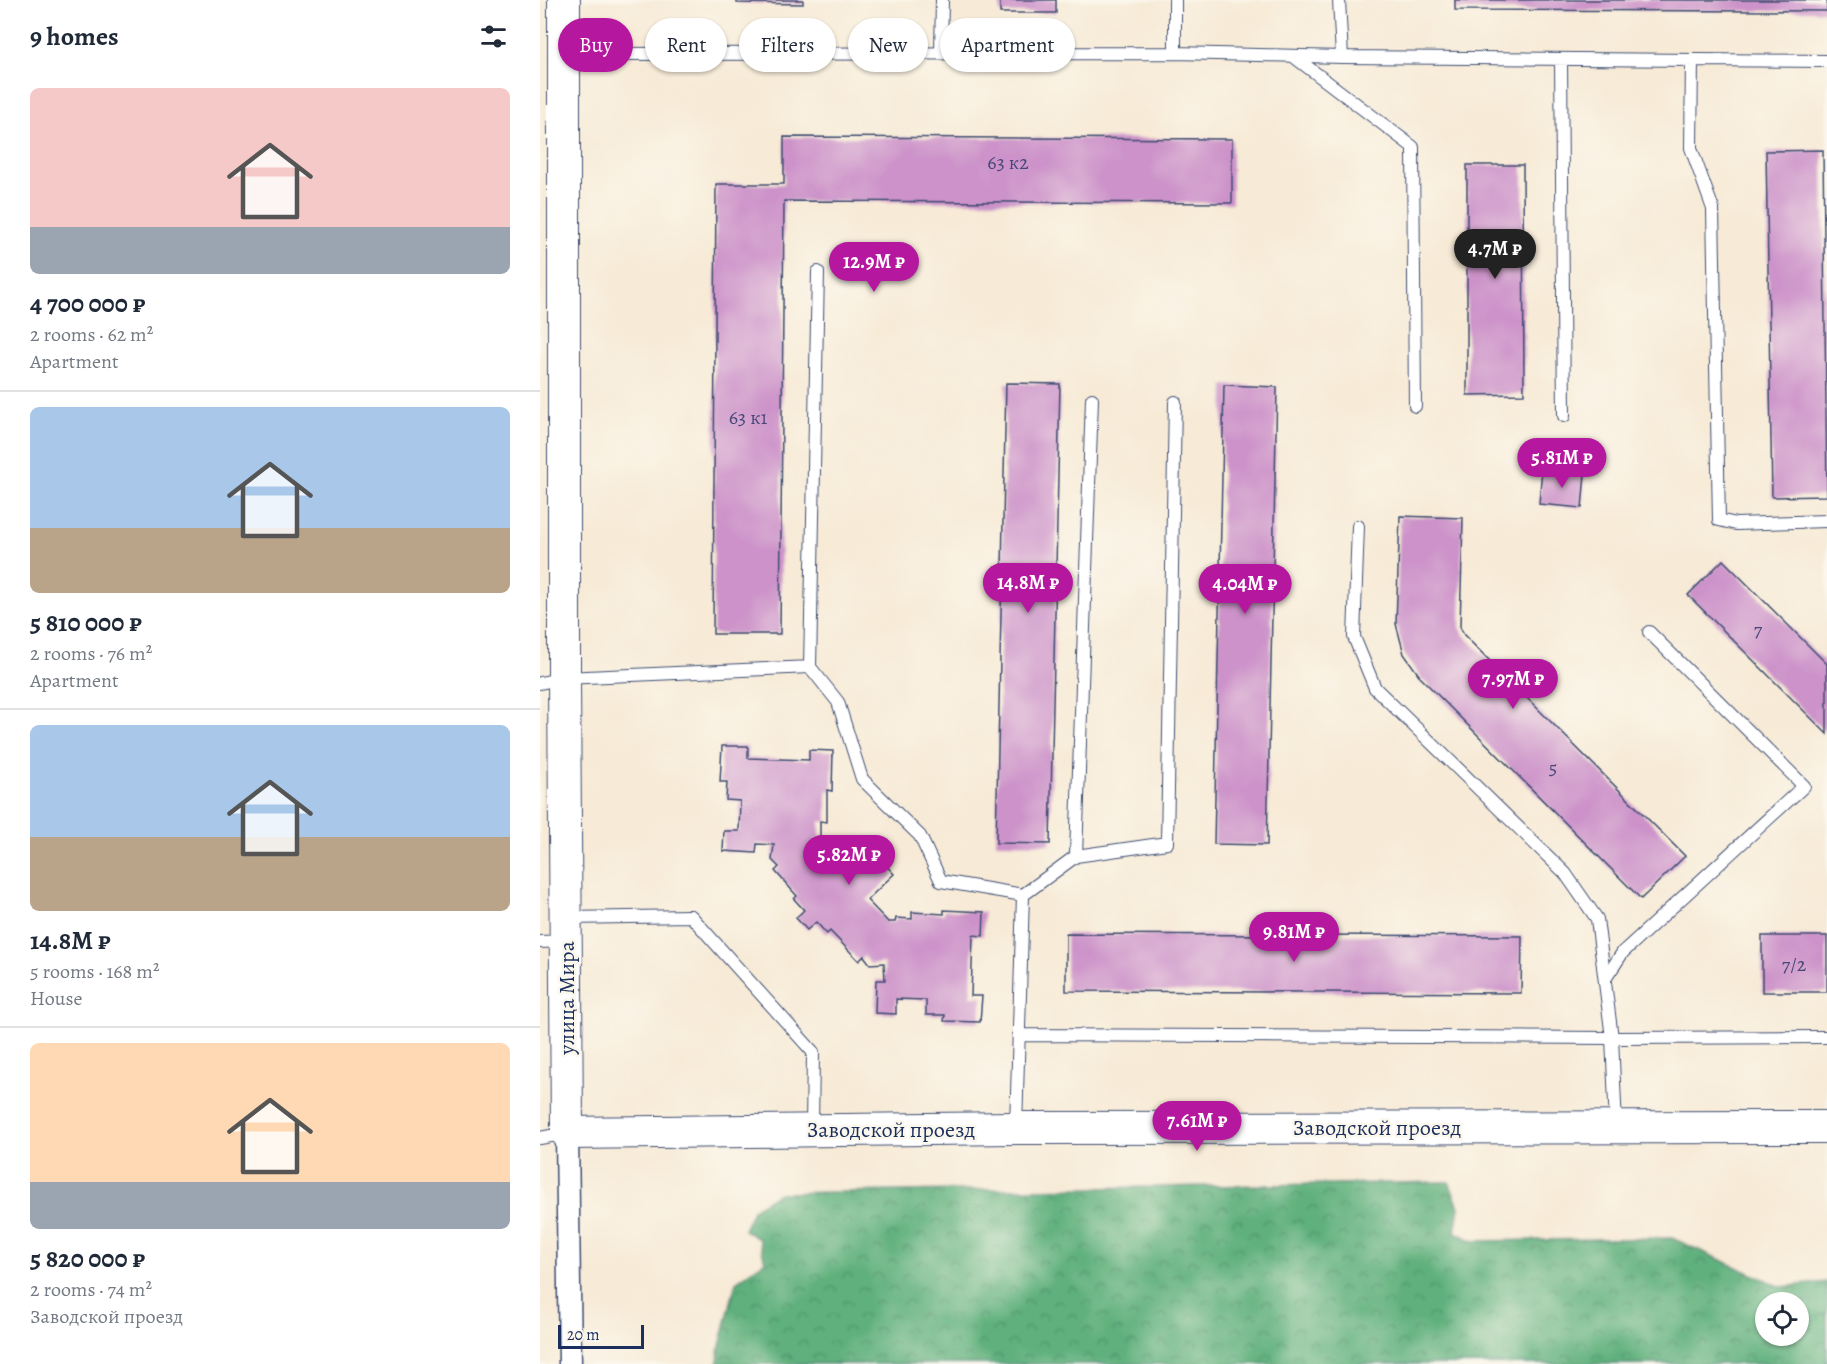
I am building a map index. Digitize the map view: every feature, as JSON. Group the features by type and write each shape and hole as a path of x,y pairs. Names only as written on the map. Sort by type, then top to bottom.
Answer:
{"main road":[{"name":"улица Мира","path":"564,0 564,18"},
{"name":"улица Мира","path":"554,1135 557,934 552,680 564,72"},
{"name":"Заводской проезд","path":"554,1135 1016,1128 1827,1127"}],"street":[{"path":"554,1135 570,1364"}],"lane":[{"path":"942,0 942,18"},
{"path":"1175,0 1175,53"},
{"path":"1339,0 1342,57"},
{"path":"633,54 940,53"},
{"path":"1075,53 1827,62"},
{"path":"1293,56 1413,147 1415,406"},
{"path":"1561,59 1564,416"},
{"path":"1692,60 1691,148 1713,210 1719,520 1736,524 1827,521"},
{"path":"818,272 810,667 838,702 862,779 920,836 941,881 1023,895 1076,856 1167,843 1175,402"},
{"path":"1076,856 1092,399"},
{"path":"1358,526 1354,637 1375,688 1565,873 1597,919 1612,1038 1616,1126"},
{"path":"1605,979 1623,952 1804,786 1649,632"},
{"path":"552,680 810,667"},
{"path":"1016,1128 1023,895"},
{"path":"557,934 691,916 813,1052 812,1130"},
{"path":"1019,1035 1827,1037"}],"green space":[{"path":"1449,1182 1459,1207 1455,1232 1473,1241 1672,1238 1781,1287 1827,1282 1827,1364 718,1364 719,1350 736,1282 765,1261 759,1239 744,1230 754,1208 779,1193"}],"building":[{"path":"737,0 803,0 803,4 737,3"},
{"path":"1000,0 1056,0 1056,13 1000,13"},
{"path":"1455,0 1827,0 1827,11 1455,10"},
{"path":"784,137 1232,139 1232,203 784,201 780,634 713,634 716,184 784,184"},
{"path":"1823,150 1827,496 1772,497 1766,151"},
{"path":"1467,165 1523,165 1524,394 1467,395"},
{"path":"1006,383 1060,384 1050,844 996,843"},
{"path":"1224,385 1277,387 1267,845 1214,844"},
{"path":"1542,469 1585,474 1582,508 1539,504"},
{"path":"1400,516 1463,518 1460,627 1464,635 1685,856 1641,899 1421,678 1404,654 1396,624"},
{"path":"1723,560 1827,664 1827,734 1688,595"},
{"path":"722,746 748,746 748,758 809,760 809,750 833,751 832,791 827,790 827,822 820,821 820,838 816,838 816,845 835,866 862,840 894,874 867,900 888,922 895,922 896,918 912,919 912,912 944,914 944,910 984,912 983,936 973,935 971,996 982,996 980,1022 944,1021 945,1015 926,1015 926,1000 896,999 896,1014 875,1013 876,980 885,980 884,963 870,964 864,956 859,961 830,931 827,934 816,922 807,930 796,918 804,910 794,899 797,896 775,871 779,867 772,860 774,845 757,844 756,853 723,851 724,831 739,831 740,801 726,800 727,782 720,782"},
{"path":"1066,934 1522,936 1521,993 1066,991"},
{"path":"1762,936 1827,936 1827,992 1762,992"}]}
